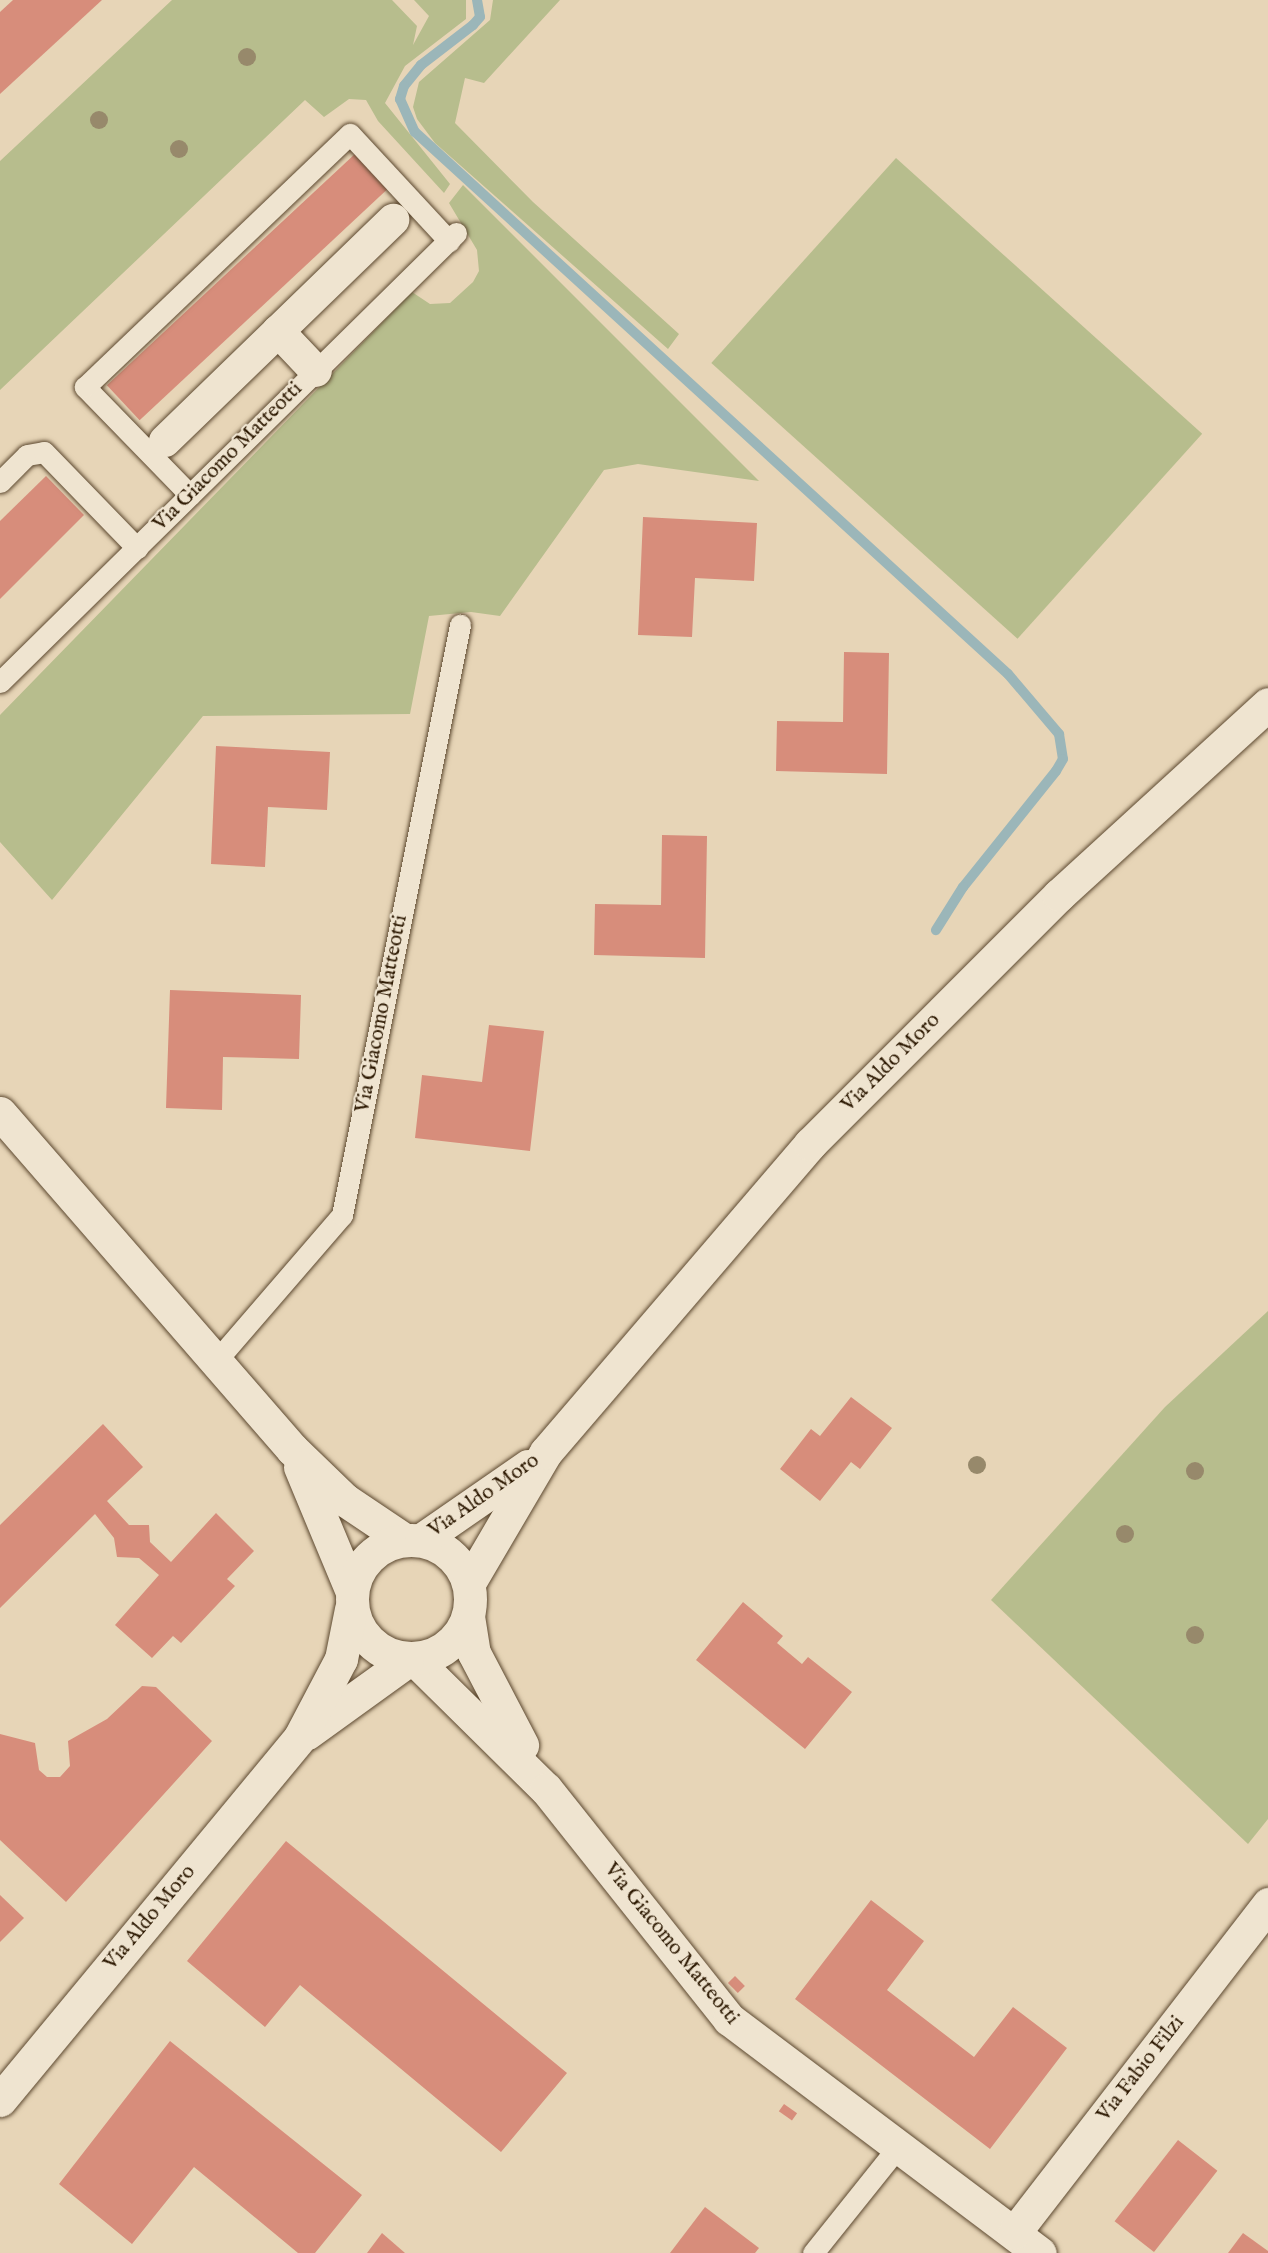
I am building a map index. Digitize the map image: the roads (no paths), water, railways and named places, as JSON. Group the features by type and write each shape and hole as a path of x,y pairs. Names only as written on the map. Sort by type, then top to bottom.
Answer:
{"street":[{"path":"165,441 393,220"},
{"path":"278,331 316,371"},
{"name":"Via Aldo Moro","path":"469,1583 546,1452 810,1144 1059,895 1268,704"},
{"path":"0,1113 292,1449 345,1500 412,1540 454,1557 469,1583 468,1616 450,1643 411,1660 370,1641 292,1449"},
{"name":"Via Aldo Moro","path":"412,1540 546,1452"},
{"path":"352,1600 368,1557 412,1540"},
{"name":"Via Aldo Moro","path":"0,2100 300,1737 341,1659 352,1600"},
{"name":"Via Giacomo Matteotti","path":"468,1616 487,1683 546,1789"},
{"name":"Via Aldo Moro","path":"300,1737 411,1660"},
{"name":"Via Giacomo Matteotti","path":"411,1660 546,1789 729,2019 1040,2253"},
{"name":"Via Fabio Filzi","path":"1014,2233 1268,1904"}],"lane":[{"name":"Via Giacomo Matteotti","path":"0,682 453,237 350,134 85,387 190,495"},
{"path":"0,482 27,455 44,452 137,548"},
{"name":"Via Giacomo Matteotti","path":"216,1361 342,1215 460,624"},
{"path":"813,2253 898,2147"}],"waterway":[{"path":"477,0 480,17 421,65 404,86 400,99 415,132 1008,674 1059,734 1063,759 1056,771 963,887 936,930"}]}
